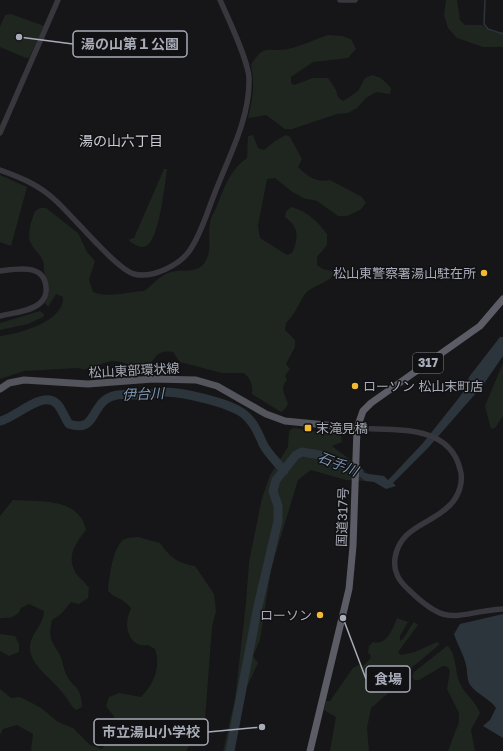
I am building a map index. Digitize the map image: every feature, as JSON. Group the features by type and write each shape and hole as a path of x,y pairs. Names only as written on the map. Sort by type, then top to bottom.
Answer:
{"highway":[{"name":"国道317号","path":"310,751 349,589 353,546 355,451 357,428 364,411 371,403 480,326 503,299"}],"main road":[{"name":"松山東部環状線","path":"0,389 9,383 24,380 88,384 153,379 196,380 217,386 266,414 285,421 357,428"}],"street":[{"path":"0,133 58,0"},
{"path":"0,170 26,179 55,199 124,270 137,274 148,275 183,258 197,238 248,100 248,70 220,0"},
{"path":"340,0 355,0"},
{"path":"0,271 20,268 33,270 42,276 46,288 46,294 38,304 25,310 0,316"},
{"path":"357,428 414,432 436,436 449,446 459,461 462,478 460,487 454,499 445,510 417,526 404,536 396,552 395,570 404,585 439,614 456,616 503,609"}],"shaded area":[{"path":"446,0 457,0 460,20 465,25 482,25 493,32 503,32 503,47 483,47 457,38 448,28 444,15"},
{"path":"11,14 44,26 29,58 0,47 0,27 5,15"},
{"path":"328,35 342,36 351,39 356,49 348,58 313,62 291,77 291,83 294,85 313,78 328,78 336,90 338,97 343,101 358,91 365,78 372,75 381,78 391,88 390,94 376,92 366,98 357,108 348,113 337,114 292,129 285,129 266,115 248,118 253,92 251,65 260,53 267,50 293,48"},
{"path":"253,135 258,148 264,150 275,141 286,135 290,137 302,159 298,167 301,170 316,180 330,180 362,197 366,203 360,210 347,216 338,216 317,201 303,198 291,191 275,178 267,179 258,226 260,238 287,255 292,253 297,238 293,225 285,217 286,212 291,207 302,211 315,221 327,234 327,245 317,257 317,265 323,269 335,272 325,282 305,294 294,313 286,323 285,330 295,340 295,347 286,364 290,369 285,376 287,380 283,386 283,391 288,404 285,409 281,412 252,394 251,382 244,373 222,373 180,362 173,352 162,352 152,362 140,367 114,361 88,369 78,368 24,371 0,379 0,336 8,335 39,325 57,313 62,305 63,297 56,294 48,307 45,303 49,290 44,271 44,263 31,244 29,238 30,226 35,211 40,208 46,208 78,233 87,252 95,261 89,280 93,292 111,295 144,291 168,273 193,270 202,266 205,262 209,252 209,228 211,219 228,180 236,168 247,158 248,136"},
{"path":"164,169 167,169 158,223 151,242 144,247 139,247 129,241 130,239 134,238"},
{"path":"0,175 27,187 11,246 0,242"},
{"path":"40,311 44,314 43,317 28,324 0,330 0,323"},
{"path":"500,337 503,337 503,356 483,385 428,448 393,483 396,486 386,489 374,482 365,481 348,467 369,474 384,476 388,480 423,443 458,399 466,388 469,377"},
{"path":"503,363 503,416 495,428 491,429 485,406"},
{"path":"293,428 341,435 342,442 332,446 366,472 349,468 365,481 346,480 311,470 298,480 271,569 260,640 253,656 258,663 245,691 234,751 223,751 235,699 249,562 262,498 270,475 288,447 289,431"},
{"path":"13,500 57,503 67,507 82,519 86,530 76,544 72,554 72,560 75,572 89,588 88,598 79,604 71,602 61,614 52,620 50,631 52,642 61,657 66,674 80,694 82,707 76,710 57,686 36,664 30,652 31,640 42,620 44,611 29,604 21,608 15,616 0,618 0,516"},
{"path":"138,537 160,543 175,559 195,566 214,594 216,611 212,627 205,719 186,751 31,751 33,734 17,725 3,729 0,735 0,689 11,698 20,697 41,708 58,722 73,728 90,745 102,749 115,731 118,722 106,706 109,697 119,693 141,697 150,687 157,669 157,656 155,649 148,645 139,645 130,637 127,624 131,608 125,602 108,591 112,562 117,547 125,539"},
{"path":"503,614 503,738 483,726 490,720 496,708 469,684 465,661 454,634 460,624"},
{"path":"397,618 408,622 400,636 400,641 414,622 418,625 398,652 401,655 415,652 437,642 440,644 409,670 393,689 371,708 367,728 369,751 330,751 336,717 324,710 326,701 330,701 353,668 358,665 363,666 370,659 371,655 368,653 369,646 373,642 378,643 386,639"},
{"path":"0,634 15,636 19,644 19,652 9,656 0,651"},
{"path":"447,646 454,657 461,685 480,713 471,730 475,751 448,751 459,722 459,713 447,689 450,671 448,667 443,666 419,680 415,680 412,677 414,672"}],"waterway":[{"path":"485,0 484,24 488,29 503,34"},
{"name":"伊台川","path":"0,421 36,402 50,400 58,405 69,424 77,426 83,425 88,423 100,405 110,397 124,394 147,395 160,392 173,392 218,402 244,414 253,424 263,444 284,471"},
{"name":"石手川","path":"230,751 258,606 278,521 278,506 273,491 276,480 296,455 302,452 320,455 359,472"}],"place":[{"name":"湯の山第１公園","path":"19,37"},
{"name":"松山東警察署湯山駐在所","path":"484,273"},
{"name":"ローソン 松山末町店","path":"355,386"},
{"name":"末滝見橋","path":"308,428"},
{"name":"ローソン","path":"320,615"},
{"name":"食場","path":"343,618"},
{"name":"市立湯山小学校","path":"262,727"}],"district":[{"name":"湯の山六丁目","path":"121,141"}]}
